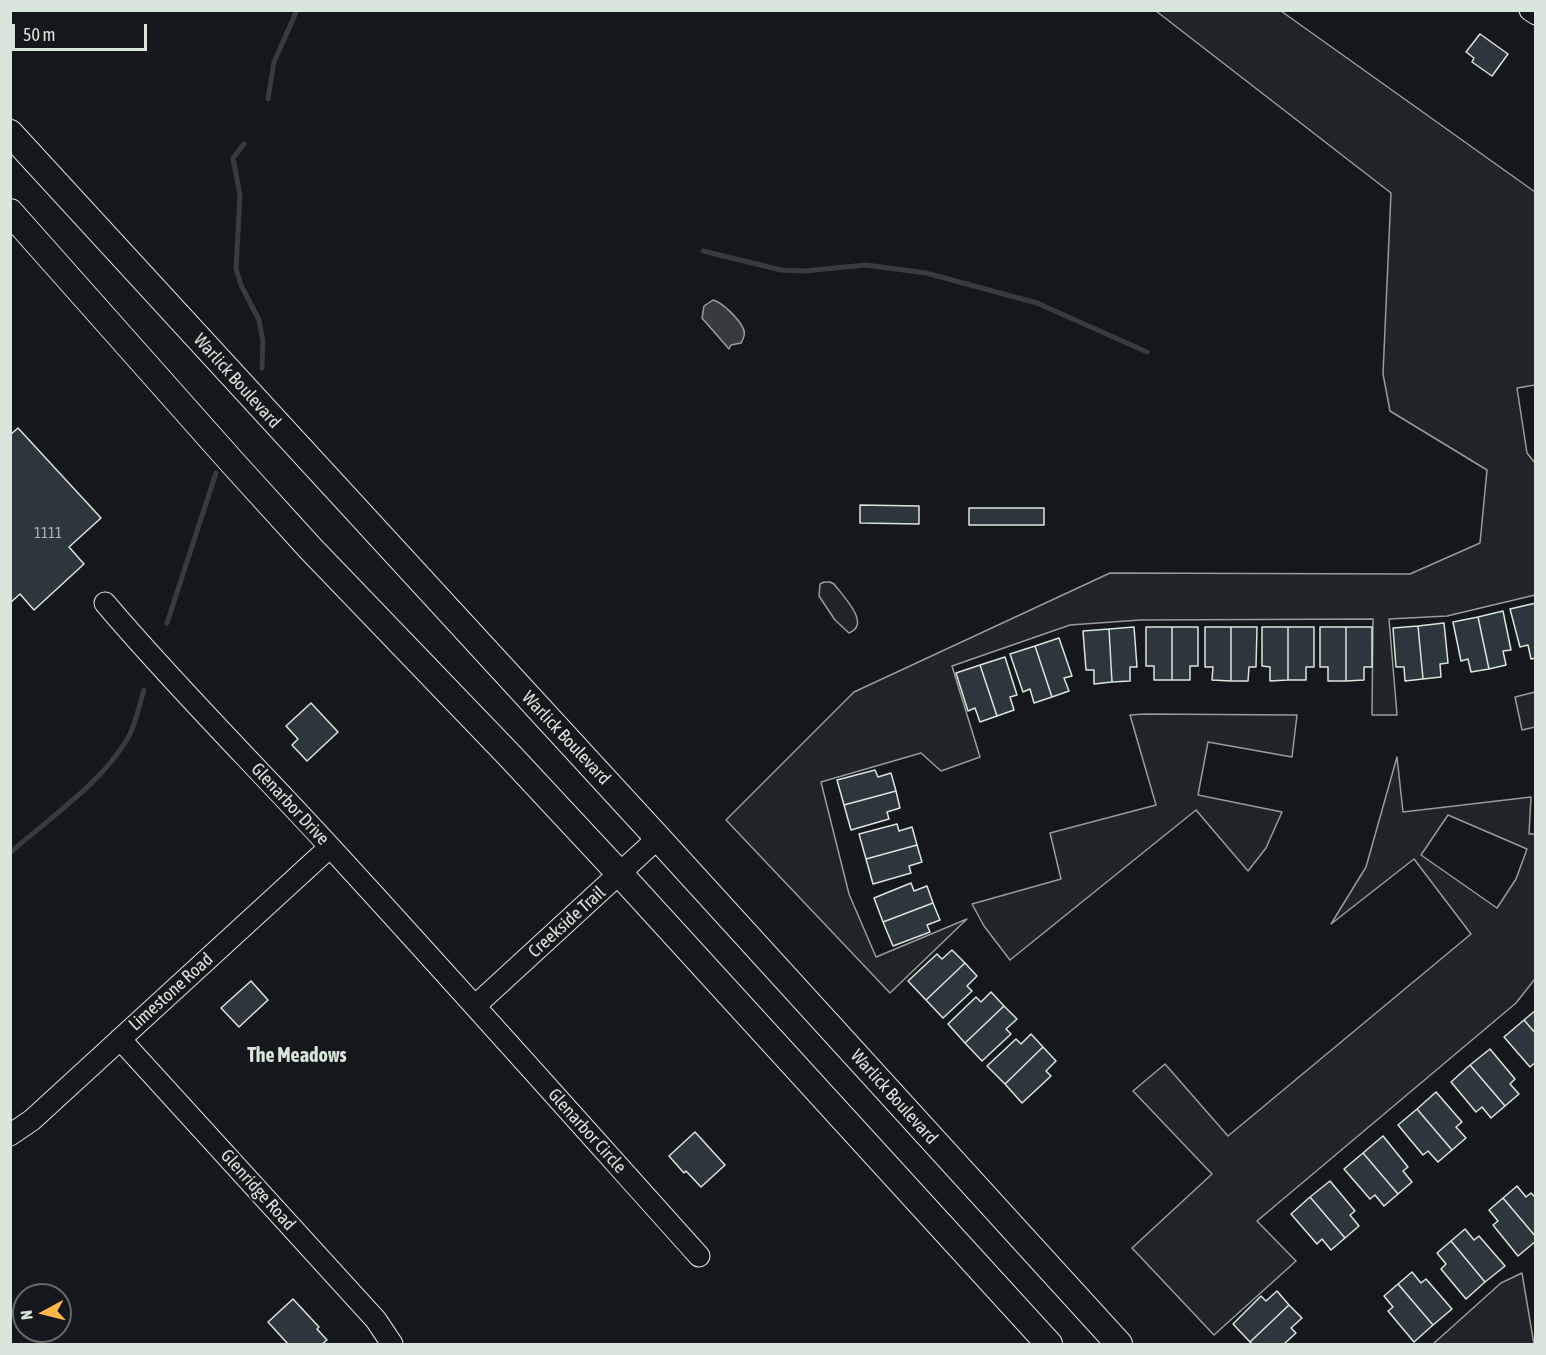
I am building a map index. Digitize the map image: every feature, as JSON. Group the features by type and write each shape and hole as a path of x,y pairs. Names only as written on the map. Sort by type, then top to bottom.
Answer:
{"main road":[{"name":"Warlick Boulevard","path":"10,133 1119,1344"},
{"path":"10,212 232,462 620,874 1049,1344"}],"street":[{"path":"1530,10 1536,14"},
{"name":"Glenarbor Drive","path":"105,603 142,647 330,847 475,1006"},
{"name":"Creekside Trail","path":"475,1006 658,838"},
{"name":"Limestone Road","path":"10,1135 32,1120 330,847"},
{"name":"Glenarbor Circle","path":"475,1006 699,1256"},
{"name":"Glenridge Road","path":"120,1039 376,1320 392,1344"}],"shaded area":[{"path":"1156,11 1281,11 1535,192 1535,385 1517,388 1527,453 1535,463 1535,595 1447,616 1389,619 1397,715 1372,715 1373,619 1140,620 1070,625 952,666 980,757 941,771 921,753 821,782 849,894 876,957 967,919 890,993 726,820 854,692 1110,573 1410,574 1480,543 1487,470 1390,411 1383,374 1391,193"},
{"path":"713,300 730,311 744,330 741,343 731,345 729,349 702,318 704,306"},
{"path":"824,582 834,584 853,609 857,623 855,629 849,633 835,620 819,596 820,584"},
{"path":"1535,692 1535,727 1522,730 1515,697"},
{"path":"1130,715 1297,715 1292,757 1208,742 1198,795 1282,812 1266,848 1248,871 1196,810 1010,960 984,926 972,904 1061,879 1050,833 1156,805"},
{"path":"1397,757 1403,812 1531,797 1529,834 1536,834 1535,979 1516,1003 1257,1221 1296,1261 1214,1335 1132,1248 1212,1174 1133,1091 1165,1064 1228,1136 1471,934 1414,859 1331,924 1366,867","holes":["1448,815 1527,849 1516,879 1497,908 1421,855"]},
{"path":"1522,1273 1534,1344 1433,1344 1501,1283"}],"building":[{"path":"1480,34 1508,54 1492,76 1472,62 1474,58 1466,52"},
{"path":"18,428 101,518 69,547 84,564 34,610 20,594 10,603 10,435"},
{"path":"860,505 919,506 919,524 860,523"},
{"path":"969,508 1044,508 1044,525 969,525"},
{"path":"1536,603 1536,658 1531,659 1528,645 1520,647 1510,609"},
{"path":"1503,611 1511,650 1503,651 1506,665 1489,669 1478,617"},
{"path":"1478,617 1489,669 1471,672 1468,659 1461,661 1453,622"},
{"path":"1444,623 1448,663 1440,664 1441,677 1423,679 1418,626"},
{"path":"1418,626 1423,679 1405,681 1404,667 1396,667 1393,628"},
{"path":"1134,627 1137,667 1130,667 1130,681 1112,682 1109,629"},
{"path":"1146,627 1172,627 1172,680 1154,680 1154,666 1146,666"},
{"path":"1172,627 1198,627 1198,666 1190,666 1190,680 1172,680"},
{"path":"1205,627 1231,627 1231,681 1212,680 1213,667 1205,667"},
{"path":"1231,627 1257,627 1256,667 1249,667 1248,681 1231,681"},
{"path":"1262,627 1288,627 1288,680 1270,681 1270,667 1262,666"},
{"path":"1288,627 1314,627 1314,667 1306,667 1306,680 1288,680"},
{"path":"1320,627 1346,627 1346,681 1328,681 1328,667 1320,667"},
{"path":"1346,627 1372,627 1372,667 1364,667 1364,680 1346,681"},
{"path":"1109,629 1112,682 1094,684 1094,670 1086,670 1083,631"},
{"path":"1059,638 1072,676 1064,678 1069,691 1052,697 1035,646"},
{"path":"1035,646 1052,697 1034,703 1030,689 1023,692 1010,654"},
{"path":"1005,657 1017,695 1010,697 1014,710 997,716 980,665"},
{"path":"980,665 997,716 980,722 975,708 968,711 956,673"},
{"path":"311,703 338,732 307,761 292,745 298,739 286,726"},
{"path":"875,770 878,777 891,773 896,791 844,805 837,780"},
{"path":"896,791 900,808 887,812 889,819 851,830 844,805"},
{"path":"897,824 899,831 912,827 917,845 866,859 859,834"},
{"path":"917,845 922,862 909,866 911,873 873,884 866,859"},
{"path":"911,883 914,891 927,886 933,903 883,922 874,898"},
{"path":"933,903 940,920 927,925 930,932 893,946 883,922"},
{"path":"952,950 965,963 926,1000 908,981 937,954 942,959"},
{"path":"965,963 977,976 967,986 972,991 943,1018 926,1000"},
{"path":"251,981 268,1000 239,1027 221,1008"},
{"path":"991,992 1004,1006 965,1043 948,1024 976,997 981,1002"},
{"path":"1004,1006 1017,1019 1006,1029 1011,1034 982,1061 965,1043"},
{"path":"1536,1010 1536,1034 1524,1020"},
{"path":"1524,1020 1536,1034 1536,1062 1530,1067 1504,1037"},
{"path":"1031,1034 1043,1047 1005,1084 987,1066 1016,1039 1021,1044"},
{"path":"1043,1047 1056,1061 1046,1071 1051,1076 1022,1103 1005,1084"},
{"path":"1490,1049 1515,1079 1510,1084 1519,1094 1505,1106 1470,1065"},
{"path":"1470,1065 1505,1106 1491,1118 1482,1107 1476,1112 1451,1082"},
{"path":"1436,1092 1462,1122 1456,1127 1466,1138 1452,1150 1417,1109"},
{"path":"1417,1109 1452,1150 1438,1162 1428,1151 1423,1155 1398,1125"},
{"path":"695,1132 725,1165 701,1187 669,1156"},
{"path":"1383,1136 1408,1167 1403,1171 1412,1182 1398,1194 1363,1153"},
{"path":"1363,1153 1398,1194 1384,1206 1375,1195 1370,1199 1344,1169"},
{"path":"1330,1181 1355,1211 1350,1215 1359,1226 1345,1238 1310,1197"},
{"path":"1517,1186 1526,1197 1531,1193 1536,1198 1536,1237 1503,1198"},
{"path":"1310,1197 1345,1238 1331,1250 1322,1239 1317,1244 1291,1214"},
{"path":"1503,1198 1536,1237 1536,1241 1518,1256 1493,1225 1498,1221 1489,1210"},
{"path":"1465,1229 1474,1240 1479,1236 1505,1266 1485,1282 1451,1241"},
{"path":"1451,1241 1485,1282 1466,1299 1441,1269 1446,1264 1437,1253"},
{"path":"1412,1272 1421,1283 1426,1279 1452,1309 1433,1325 1398,1284"},
{"path":"1398,1284 1433,1325 1414,1342 1388,1311 1393,1307 1384,1296"},
{"path":"1277,1291 1289,1305 1250,1342 1233,1324 1261,1296 1266,1301"},
{"path":"293,1299 319,1327 317,1329 327,1340 322,1344 288,1344 268,1322"},
{"path":"1289,1305 1302,1318 1291,1328 1296,1333 1284,1344 1252,1344 1250,1342"}],"waterway":[{"path":"268,99 274,62 297,10"},
{"path":"244,144 233,158 240,195 236,269 241,285 259,320 263,341 262,368"},
{"path":"703,251 781,270 804,271 866,265 926,273 1037,303 1147,352"},
{"path":"167,623 216,473"},
{"path":"10,853 74,800 117,755 131,733 144,690"}],"district":[{"name":"The Meadows","path":"297,1056"}]}
